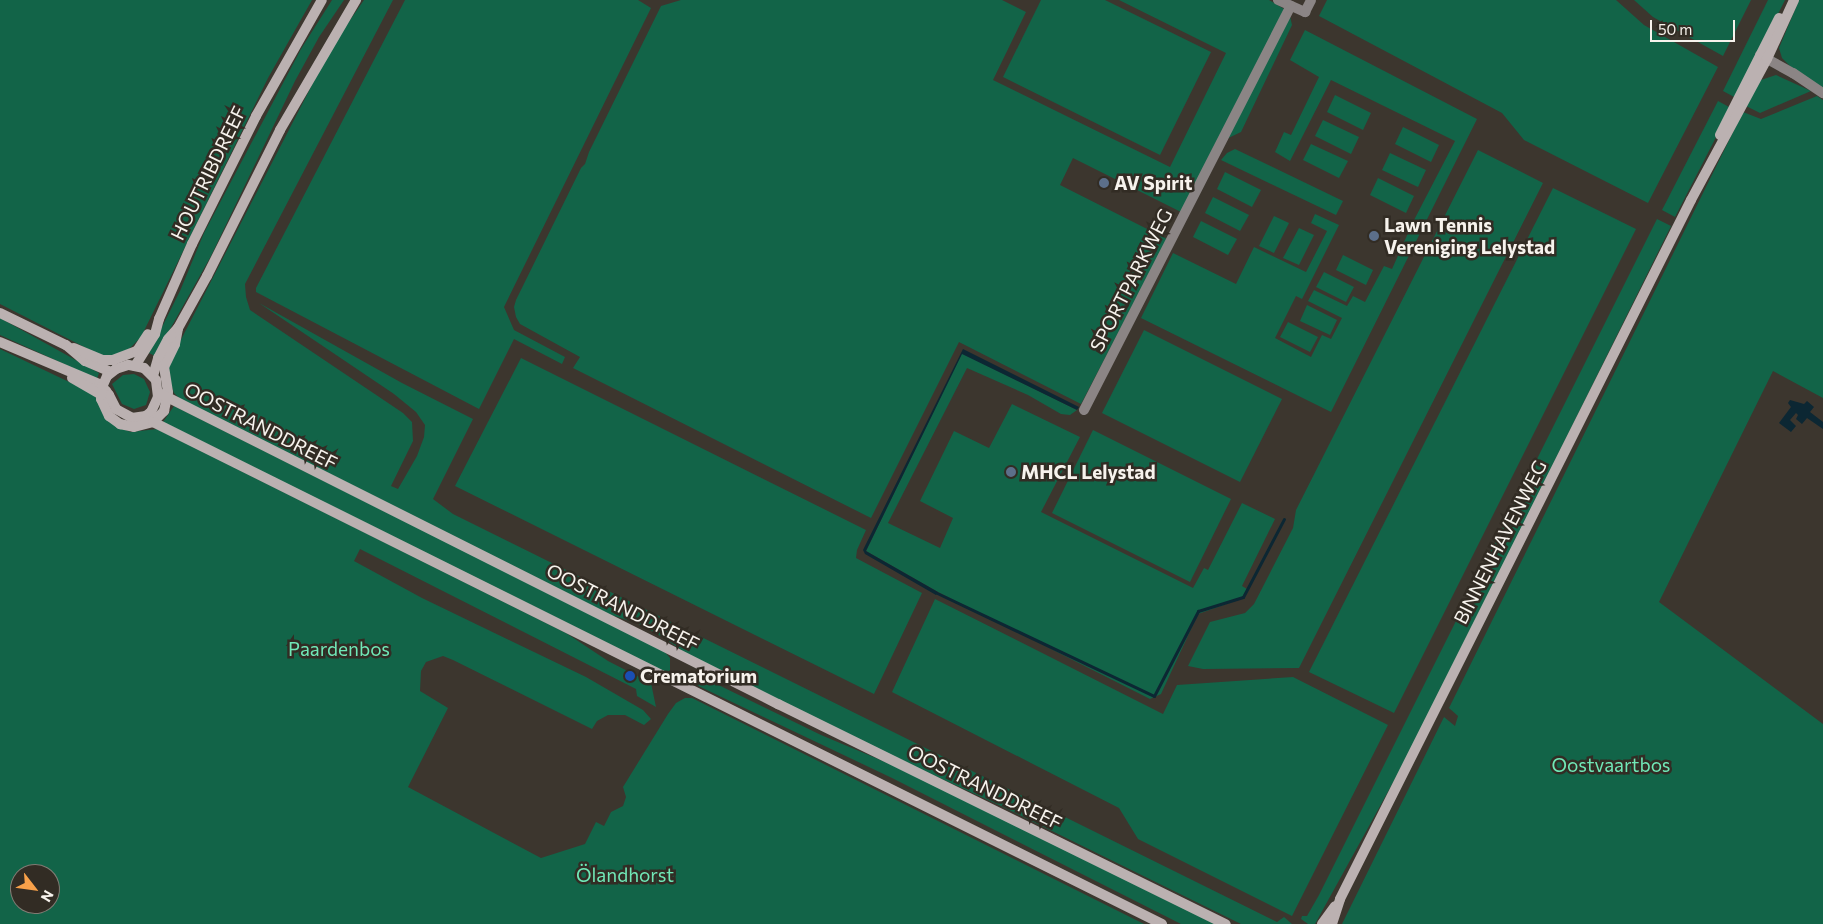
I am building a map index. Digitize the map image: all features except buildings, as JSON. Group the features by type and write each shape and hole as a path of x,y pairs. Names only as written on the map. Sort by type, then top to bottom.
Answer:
{"main road":[{"name":"HOUTRIBDREEF","path":"135,366 148,348 192,244 256,116 322,0"},
{"path":"153,376 158,358 168,339 178,328 219,252 280,130 356,0"},
{"name":"BINNENHAVENWEG","path":"1763,57 1789,0"},
{"name":"BINNENHAVENWEG","path":"1332,924 1340,899 1763,57 1794,0"},
{"path":"0,313 102,360 125,356 137,351 159,319"},
{"path":"163,396 153,376 144,368 135,366 121,366 112,372 101,391 109,416 120,424 134,427 153,422 164,411 164,367 175,344 178,328"},
{"path":"0,342 64,371 74,380 101,391 116,409 132,418 146,416 163,396"},
{"path":"66,345 85,361 112,372"},
{"name":"OOSTRANDDREEF","path":"163,396 858,744 1226,924"},
{"path":"153,422 1162,924"},
{"name":"BINNENHAVENWEG","path":"1322,924 1340,899"}],"street":[{"path":"1278,0 1305,12 1311,0"},
{"name":"SPORTPARKWEG","path":"1084,410 1291,6"},
{"path":"1763,57 1793,73 1823,93"}],"green space":[{"path":"0,0 312,0 268,78 141,337 129,349 114,355 106,356 96,353 0,304"},
{"path":"332,0 344,0 319,37 295,81 211,256 155,356 149,353 180,291 204,233 301,49"},
{"path":"364,0 393,0 245,284 250,310 403,413 412,422 413,441 391,486 398,489 417,456 424,437 425,425 416,412 394,394 259,303 402,383 473,419 433,499 453,514 1277,922 1284,917 1292,924 1241,924 999,805 878,750 690,656 664,638 637,623 604,613 182,401 174,393 169,378 170,361 312,85 339,36"},
{"path":"405,0 638,0 651,8 504,307 514,330 565,357 562,364 514,339 479,409 256,292 256,288"},
{"path":"681,0 1002,0 1026,12 993,80 1170,167 1226,53 1119,0 1269,0 1289,12 1292,25 1241,132 1220,142 1181,212 1073,158 1060,185 1167,239 1081,404 959,342 871,518 573,368 580,357 520,324 516,317 514,307 516,300 581,168 585,164 589,152 661,6"},
{"path":"1041,0 1105,0 1211,52 1160,155 1003,77"},
{"path":"1327,0 1616,0 1644,25 1718,67 1648,203 1524,140 1502,113 1319,16"},
{"path":"1634,0 1751,0 1723,56 1653,17"},
{"path":"1768,0 1785,0 1736,98 1723,91"},
{"path":"1799,0 1823,0 1823,88 1790,66 1782,58 1779,48"},
{"path":"1305,30 1477,119 1331,412 1141,318 1173,253 1236,284 1254,247 1306,272 1327,231 1311,223 1315,214 1339,225 1302,299 1296,296 1275,338 1311,357 1322,335 1331,339 1342,318 1308,301 1314,290 1347,306 1353,296 1365,302 1384,266 1392,269 1413,222 1455,141 1331,80 1290,161 1275,152 1284,132 1291,135 1319,77 1290,60"},
{"path":"1776,75 1811,91 1760,113 1746,106 1761,80"},
{"path":"1335,95 1371,113 1363,130 1327,112"},
{"name":"Oostvaartbos","path":"1817,96 1823,100 1823,398 1773,371 1659,602 1823,724 1823,924 1342,924 1444,717 1455,726 1458,716 1449,708 1743,112 1761,119"},
{"path":"1718,101 1731,108 1675,217 1662,210"},
{"path":"1323,120 1359,137 1351,154 1315,136"},
{"path":"1403,127 1439,145 1431,162 1395,144"},
{"path":"1311,144 1348,161 1339,178 1303,160"},
{"path":"1235,149 1343,201 1336,215 1221,160 1227,153"},
{"path":"1478,150 1543,183 1299,668 1203,669 1188,666 1210,622 1245,613 1254,604 1293,528 1296,510"},
{"path":"1390,153 1426,170 1418,187 1382,170"},
{"path":"1225,172 1261,190 1252,207 1217,189"},
{"path":"1378,178 1414,196 1406,213 1370,195"},
{"path":"1553,188 1636,229 1394,713 1309,672"},
{"path":"1213,197 1249,215 1240,231 1205,213"},
{"path":"1274,216 1289,223 1274,253 1259,246"},
{"path":"1657,219 1671,226 1417,739 1315,924 1308,924 1301,919 1302,916 1307,916 1319,895"},
{"path":"1201,221 1237,239 1228,255 1193,237"},
{"path":"1299,228 1314,235 1299,265 1283,258"},
{"path":"1343,255 1373,270 1366,285 1336,270"},
{"path":"1324,272 1354,287 1346,302 1316,287"},
{"path":"1307,305 1337,320 1330,335 1300,321"},
{"path":"0,318 99,373 97,379 0,335"},
{"path":"1288,322 1318,337 1310,352 1280,337"},
{"path":"1144,330 1282,399 1240,482 1102,413"},
{"path":"0,349 94,395 117,427 131,432 157,429 566,633 608,661 651,683 656,707 637,696 636,689 360,549 354,561 422,598 586,677 643,710 651,719 644,725 625,715 608,715 597,721 592,729 453,660 443,656 426,662 421,671 420,691 448,708 408,787 541,858 585,844 596,822 604,826 611,812 623,806 626,797 623,787 668,714 676,703 685,698 692,698 1144,924 0,924"},
{"path":"962,353 1077,410 1070,415 1061,414 1028,395 967,368 888,523 940,548 953,518 920,501 954,431 989,448 1012,404 1080,437 1041,512 1193,588 1204,568 1208,570 1242,503 1275,519 1242,586 1247,589 1241,599 1198,614 1161,694 1150,699 938,592 866,551"},
{"path":"521,358 866,530 857,550 856,558 922,593 874,694 455,486"},
{"path":"134,374 144,379 150,392 146,405 134,409 122,404 112,384 123,375"},
{"path":"174,406 664,651 670,658 670,671 667,674 163,422"},
{"path":"1093,430 1231,499 1190,582 1052,513"},
{"path":"935,599 1163,714 1177,685 1293,677 1388,725 1292,916 1138,839 1119,808 892,692"},
{"path":"700,676 821,735 928,780 1222,924 1181,924 892,778 688,681 692,677"}],"water":[{"path":"963,349 1079,407 1077,410 962,354 866,551 938,592 936,595 865,554 863,550"},
{"path":"1790,400 1804,404 1807,401 1814,407 1810,412 1823,422 1823,429 1807,418 1802,424 1796,419 1798,415 1796,413 1790,420 1796,426 1791,432 1779,423 1791,407 1788,403"}],"waterway":[{"path":"937,593 1154,696 1198,611 1243,597 1284,519"}],"place":[{"name":"AV Spirit","path":"1104,183"},
{"name":"Lawn Tennis Vereniging Lelystad","path":"1374,236"},
{"name":"MHCL Lelystad","path":"1011,472"},
{"name":"Crematorium","path":"630,676"}],"park label":[{"name":"Paardenbos","path":"339,649"},
{"name":"Ölandhorst","path":"625,875"}]}
